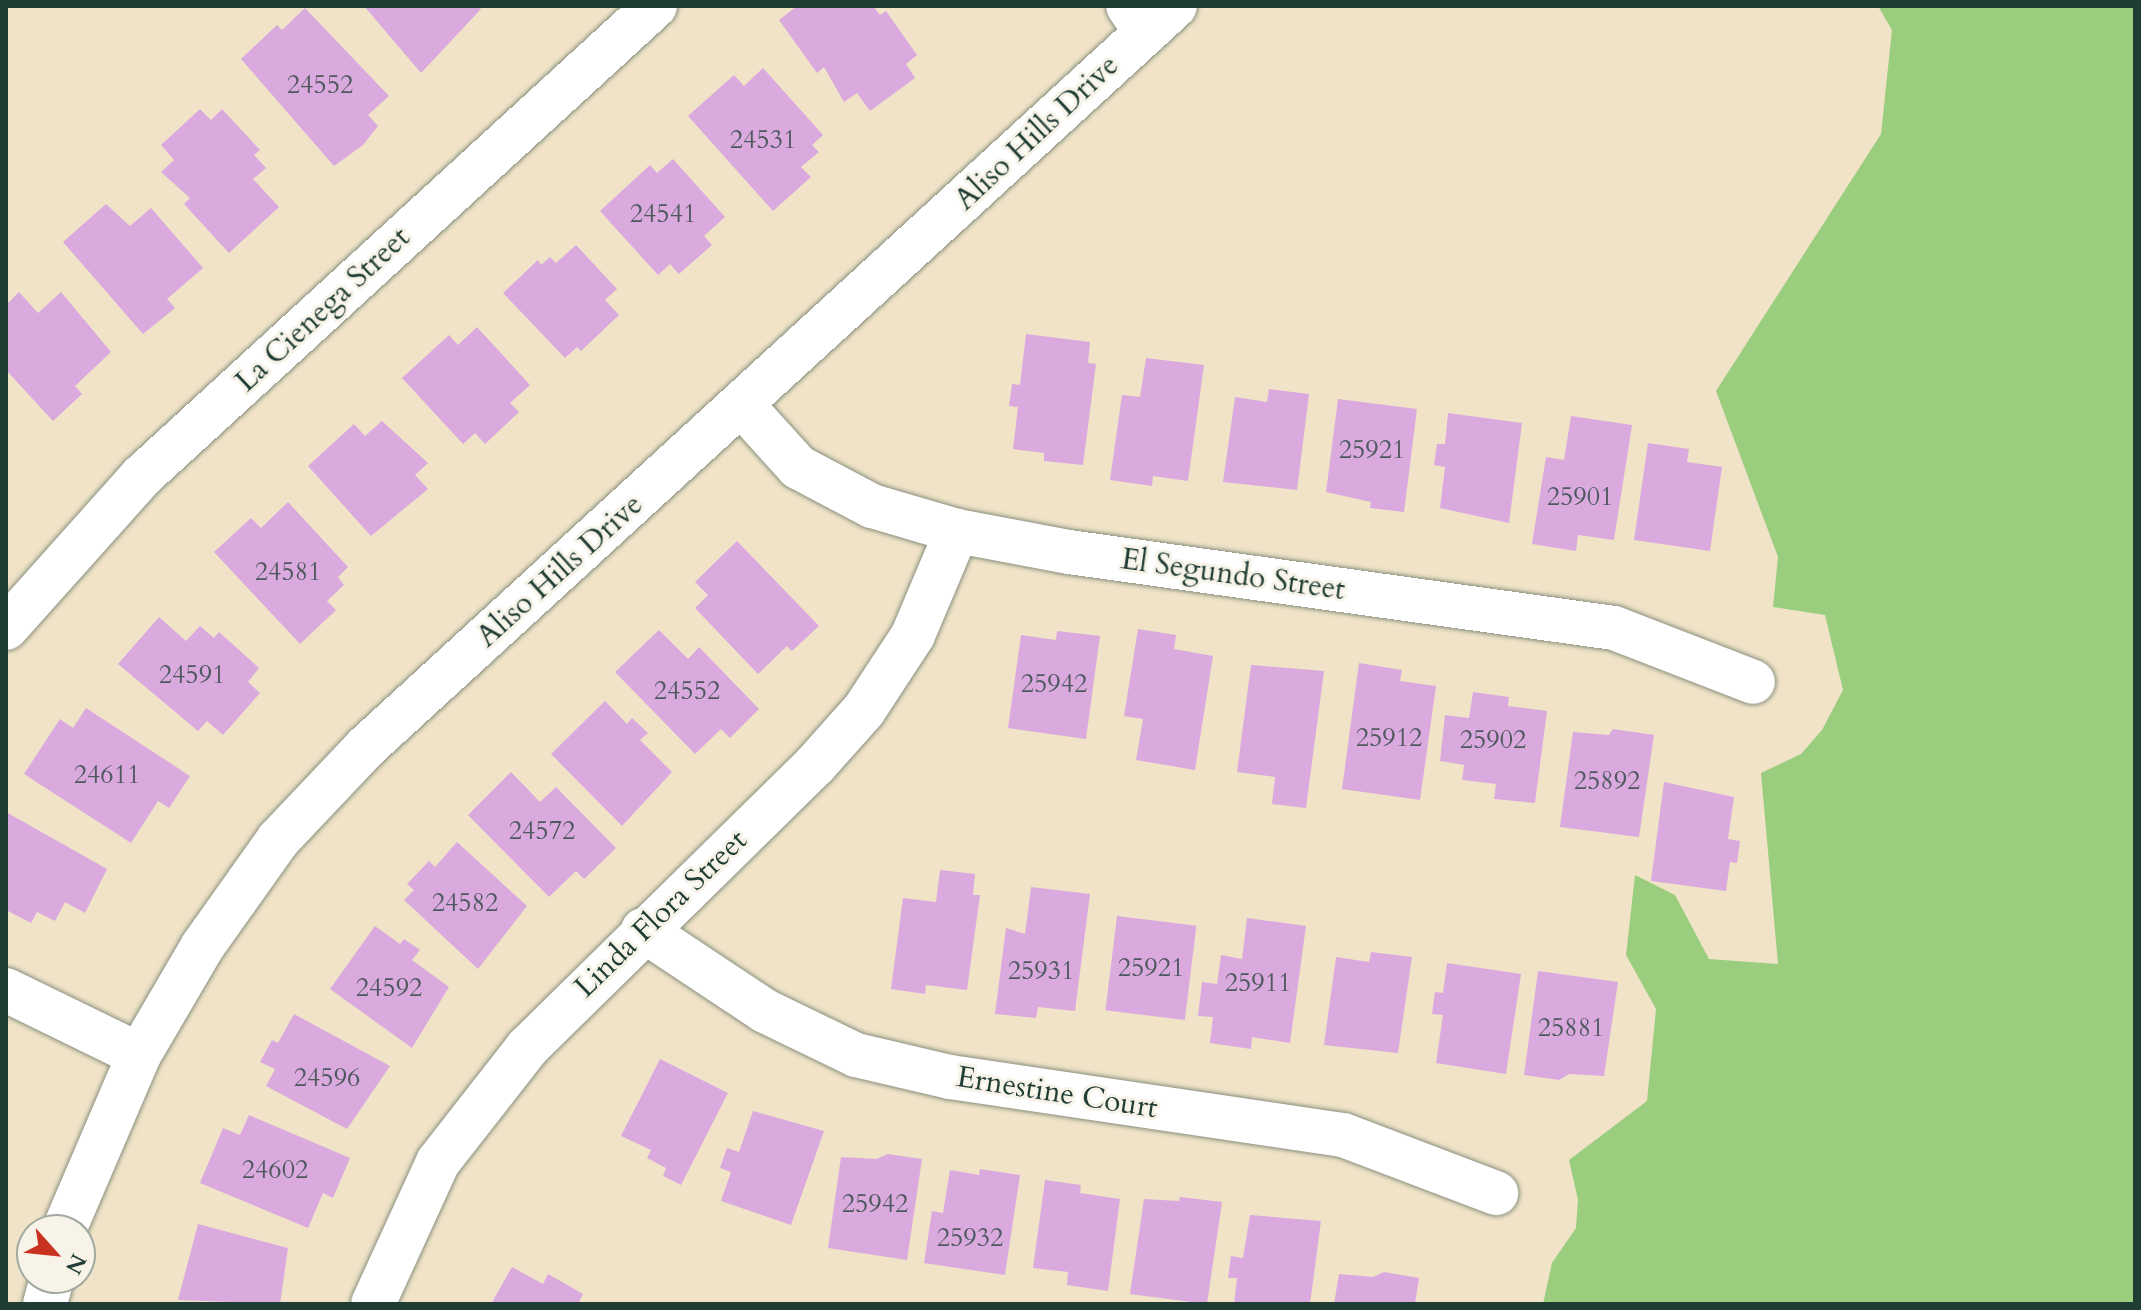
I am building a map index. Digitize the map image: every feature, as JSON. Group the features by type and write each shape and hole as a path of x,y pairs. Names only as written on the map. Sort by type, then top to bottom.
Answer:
{"street":[{"name":"La Cienega Street","path":"6,628 142,476 655,6"},
{"name":"Aliso Hills Drive","path":"71,1214 139,1055 202,947 278,840 366,747 742,405 1150,15"},
{"name":"El Segundo Street","path":"742,405 798,467 872,506 957,531 1069,552 1614,628 1753,682"},
{"name":"Linda Flora Street","path":"373,1304 438,1162 527,1048 643,930 815,765 864,710 913,635 957,531"},
{"name":"Ernestine Court","path":"643,930 765,1011 856,1055 950,1077 1343,1135 1496,1193"},
{"path":"6,990 139,1055"}],"green space":[{"path":"1878,6 2135,6 2135,1304 1543,1304 1552,1263 1576,1228 1578,1200 1569,1160 1647,1101 1656,1009 1626,955 1635,875 1675,895 1709,959 1778,964 1761,773 1801,754 1822,730 1843,690 1825,615 1773,607 1778,557 1716,391 1881,134 1892,30"}],"building":[{"path":"364,6 478,6 481,9 421,73"},
{"path":"797,6 873,6 880,15 886,11 917,55 906,64 915,78 870,111 857,93 844,102 824,67 817,73 779,20"},
{"path":"305,8 389,96 368,115 378,126 363,145 334,166 241,59 277,25 282,30"},
{"path":"763,68 823,135 812,145 819,152 801,167 811,177 773,211 688,116 734,75 744,86"},
{"path":"200,109 211,120 222,109 260,150 254,155 266,168 253,179 279,207 229,253 184,204 190,198 161,172 174,160 161,145"},
{"path":"673,159 725,217 704,236 712,245 679,274 670,264 658,275 600,211 650,165 657,173"},
{"path":"106,204 130,226 151,208 203,268 167,299 175,308 143,334 63,242"},
{"path":"576,245 617,289 605,300 619,315 581,351 577,347 565,358 503,293 538,260 541,265 550,257 556,263"},
{"path":"19,292 38,313 61,292 111,352 75,386 82,394 53,421 6,370 6,305"},
{"path":"477,327 530,385 510,403 519,412 485,444 475,433 463,444 402,378 449,335 458,345"},
{"path":"1026,334 1090,342 1088,363 1096,364 1083,465 1044,461 1044,453 1013,449 1018,407 1009,406 1012,384 1020,385"},
{"path":"1146,358 1204,365 1188,481 1153,476 1152,486 1110,480 1122,395 1140,397"},
{"path":"1269,389 1309,394 1297,490 1223,482 1235,397 1267,402"},
{"path":"1338,399 1417,409 1404,512 1370,508 1371,502 1326,492"},
{"path":"1448,413 1522,423 1509,523 1440,508 1445,467 1434,465 1437,444 1445,444"},
{"path":"1571,416 1632,425 1614,540 1578,535 1576,551 1532,544 1546,457 1564,460"},
{"path":"382,421 428,463 415,475 428,489 371,536 308,466 354,424 365,436"},
{"path":"1648,443 1689,449 1687,462 1722,467 1710,551 1634,540"},
{"path":"288,502 348,567 338,577 344,585 327,601 336,610 300,644 214,552 251,518 261,528"},
{"path":"737,541 819,626 792,651 787,646 758,674 695,608 708,595 695,582"},
{"path":"159,617 186,641 200,626 214,638 219,632 259,668 248,682 260,693 223,735 207,721 198,731 118,664"},
{"path":"1138,629 1176,635 1174,649 1213,656 1195,770 1136,760 1143,719 1124,716"},
{"path":"659,630 688,659 699,647 759,709 730,738 721,729 695,754 615,672"},
{"path":"1057,631 1100,636 1086,739 1008,728 1021,635 1056,640"},
{"path":"1359,663 1402,670 1400,681 1436,686 1420,800 1342,789"},
{"path":"1251,665 1324,671 1306,808 1272,804 1275,777 1237,772"},
{"path":"1473,692 1509,697 1508,706 1547,711 1535,803 1494,799 1496,784 1462,780 1464,765 1440,761 1445,715 1469,718"},
{"path":"605,701 627,724 632,718 648,733 640,740 672,772 622,826 551,754"},
{"path":"86,708 190,776 169,808 158,801 131,843 24,774 60,719 73,728"},
{"path":"1613,729 1654,735 1639,837 1560,827 1573,732 1609,735"},
{"path":"511,772 540,802 556,787 616,848 584,879 576,871 549,897 468,815"},
{"path":"1664,782 1734,797 1728,839 1740,841 1737,863 1730,862 1726,891 1651,881"},
{"path":"6,812 107,869 85,913 65,902 55,921 37,912 31,923 6,910"},
{"path":"457,842 527,906 478,969 404,900 414,890 407,884 429,861 435,867"},
{"path":"940,870 975,874 973,895 980,895 967,990 926,985 925,994 891,989 903,898 936,902"},
{"path":"1031,887 1090,894 1075,1011 1038,1007 1036,1018 995,1014 1006,928 1025,934"},
{"path":"1117,916 1196,926 1185,1020 1105,1010"},
{"path":"1247,918 1306,926 1290,1043 1252,1037 1251,1049 1210,1043 1213,1017 1198,1016 1202,982 1217,984 1221,955 1242,959"},
{"path":"375,926 400,944 404,939 420,950 412,960 449,987 412,1048 330,989"},
{"path":"1371,952 1412,957 1398,1053 1324,1045 1336,957 1369,962"},
{"path":"1447,963 1521,974 1506,1074 1436,1063 1443,1015 1432,1014 1435,992 1443,993"},
{"path":"1538,971 1618,982 1604,1076 1569,1074 1559,1080 1524,1075"},
{"path":"294,1014 390,1066 347,1129 266,1086 275,1069 260,1062 272,1040 278,1043"},
{"path":"660,1059 728,1093 681,1185 663,1176 666,1168 647,1158 651,1150 621,1136"},
{"path":"753,1111 824,1131 791,1225 721,1201 731,1172 720,1168 727,1148 739,1152"},
{"path":"249,1115 350,1158 333,1198 323,1193 308,1228 200,1183 223,1128 240,1135"},
{"path":"888,1154 922,1159 907,1260 828,1248 841,1157 876,1159"},
{"path":"980,1169 1020,1175 1005,1275 924,1263 932,1211 943,1213 950,1170 979,1175"},
{"path":"1045,1180 1081,1185 1080,1193 1120,1199 1108,1291 1067,1285 1068,1272 1033,1268"},
{"path":"1180,1197 1222,1202 1207,1304 1130,1294 1144,1199 1179,1201"},
{"path":"1250,1215 1321,1221 1310,1304 1234,1304 1237,1278 1228,1278 1231,1256 1243,1258"},
{"path":"198,1224 288,1248 280,1304 178,1300"},
{"path":"512,1267 543,1284 548,1274 583,1294 578,1304 491,1304"},
{"path":"1384,1272 1419,1278 1415,1304 1334,1304 1339,1274 1373,1277"}]}
